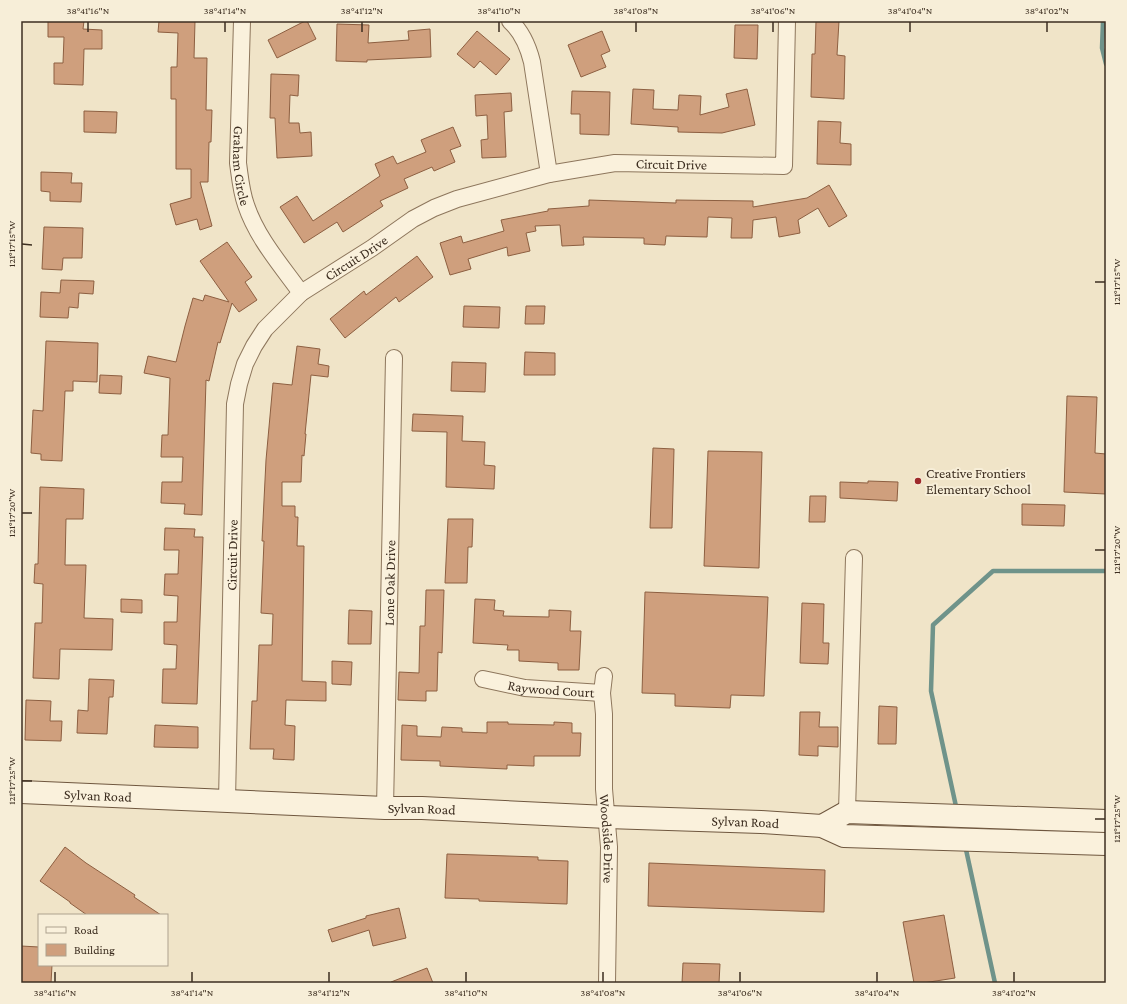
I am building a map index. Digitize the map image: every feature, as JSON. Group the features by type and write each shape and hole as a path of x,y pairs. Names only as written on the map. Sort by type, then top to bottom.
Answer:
{"main road":[{"name":"Sylvan Road","path":"21,792 385,808 422,808 607,817 761,822 822,826 844,836 1106,844"},
{"path":"822,826 847,812 1106,821"}],"street":[{"name":"Graham Circle","path":"242,21 238,163 241,184 246,205 254,224 266,244 301,293"},
{"path":"510,21 519,30 525,40 531,56 549,174"},
{"name":"Circuit Drive","path":"227,801 235,404 245,364 265,329 301,293 372,248 413,219 434,208 457,199 549,174 615,163 784,166 787,21"},
{"name":"Lone Oak Drive","path":"385,808 394,358"},
{"path":"847,812 854,558"},
{"name":"Raywood Court","path":"483,679 525,688 602,694 604,676"},
{"name":"Woodside Drive","path":"602,694 604,714 604,789 609,847 607,983"}],"building":[{"path":"48,21 84,21 83,29 102,30 102,49 84,49 83,85 54,84 54,63 63,63 64,37 48,37"},
{"path":"159,21 195,21 194,58 207,58 206,110 212,110 211,142 209,142 208,182 200,182 212,226 200,230 197,219 176,225 170,204 191,198 191,169 176,169 176,99 171,99 171,67 177,67 178,33 158,32"},
{"path":"307,21 316,39 277,58 268,40"},
{"path":"816,21 839,21 837,55 845,56 844,99 811,97 812,54 815,54"},
{"path":"337,24 369,25 368,43 409,40 408,31 430,29 431,57 367,60 367,62 336,61"},
{"path":"735,25 758,25 757,59 734,58"},
{"path":"477,31 510,59 496,75 480,61 474,68 457,54"},
{"path":"602,31 610,51 601,55 606,67 581,77 568,45"},
{"path":"271,74 299,75 298,96 290,95 289,123 299,123 300,133 311,132 312,156 277,158 275,118 270,118"},
{"path":"633,89 654,90 653,109 678,110 679,95 701,96 700,115 729,107 726,94 747,89 755,125 722,133 678,132 678,127 631,124"},
{"path":"572,91 610,92 609,135 580,134 580,114 571,114"},
{"path":"511,93 512,111 504,112 506,157 482,158 481,140 488,139 487,115 476,116 475,95"},
{"path":"84,111 117,112 116,133 84,132"},
{"path":"818,121 841,122 840,143 851,144 851,165 817,164"},
{"path":"453,127 461,146 450,150 455,162 434,171 432,167 404,179 408,188 380,201 383,206 343,232 337,222 304,243 280,207 297,196 313,221 380,176 375,164 393,156 397,164 426,152 421,140"},
{"path":"41,172 72,173 71,183 82,183 81,202 50,201 50,192 41,191"},
{"path":"829,185 847,216 829,227 818,208 798,220 800,233 779,237 776,217 753,220 752,238 731,238 732,218 708,217 707,237 666,236 665,245 644,244 644,238 583,237 584,245 562,246 560,225 535,226 536,231 526,233 530,251 508,256 507,247 468,259 471,269 450,275 440,243 461,236 463,243 504,231 501,220 548,211 548,209 589,206 589,200 676,203 676,200 753,201 753,207 807,198"},
{"path":"44,227 83,228 82,258 63,258 62,270 42,269"},
{"path":"227,242 252,277 245,282 257,300 239,312 232,303 220,343 218,342 209,381 206,380 202,515 184,514 185,504 161,503 162,482 182,482 183,457 161,457 162,435 168,435 170,378 144,373 148,356 176,362 193,298 203,301 205,295 229,302 200,261"},
{"path":"417,256 433,277 399,302 396,297 345,338 330,319 364,291 366,295"},
{"path":"61,280 94,281 93,294 79,293 78,308 69,307 68,318 40,317 41,292 60,293"},
{"path":"464,306 500,307 499,328 463,327"},
{"path":"526,306 545,306 544,324 525,324"},
{"path":"46,341 98,343 97,382 73,381 73,391 65,391 62,461 41,460 41,454 31,453 33,410 43,411"},
{"path":"297,346 320,349 318,364 329,366 328,377 311,375 304,456 302,455 301,482 282,482 282,506 295,506 295,517 298,517 297,546 304,546 302,681 326,682 326,701 286,700 285,725 295,726 294,760 273,759 274,749 250,749 252,701 257,701 259,645 272,645 273,614 261,613 264,541 262,541 266,460 273,383 292,385"},
{"path":"525,352 555,353 555,375 524,375"},
{"path":"452,362 486,363 485,392 451,391"},
{"path":"100,375 122,376 121,394 99,393"},
{"path":"1067,396 1097,397 1095,453 1106,454 1106,494 1064,492"},
{"path":"413,414 463,416 462,441 485,442 484,465 495,466 494,489 446,487 447,432 412,431"},
{"path":"653,448 674,449 672,528 650,528"},
{"path":"708,451 762,452 759,568 704,566"},
{"path":"868,481 898,482 897,501 840,498 840,482 868,483"},
{"path":"40,487 84,489 83,519 66,519 65,565 86,565 84,618 113,619 112,650 60,649 59,679 33,678 35,623 42,623 43,584 34,583 35,564 38,564"},
{"path":"810,496 826,496 825,522 809,522"},
{"path":"1022,504 1065,505 1064,526 1022,525"},
{"path":"448,519 473,519 472,547 468,547 467,583 445,583"},
{"path":"165,528 195,529 194,537 203,537 197,704 162,703 163,669 176,669 177,645 164,644 164,622 177,622 178,596 164,595 165,574 178,574 179,550 164,550"},
{"path":"426,590 444,590 442,653 438,652 437,691 426,691 426,701 398,700 399,672 419,673 420,626 425,626"},
{"path":"645,592 768,597 764,696 731,695 730,708 675,706 675,694 642,693"},
{"path":"121,599 142,600 142,613 121,612"},
{"path":"475,599 495,600 494,610 504,611 503,616 549,617 549,610 571,611 570,631 581,631 579,670 558,670 558,663 519,661 519,650 507,650 508,645 473,643"},
{"path":"802,603 824,604 823,643 829,643 828,664 800,663"},
{"path":"349,610 372,611 371,644 348,644"},
{"path":"332,661 352,662 351,685 332,684"},
{"path":"89,679 114,680 113,697 109,697 107,734 77,733 78,710 88,711"},
{"path":"26,700 51,701 50,721 62,721 61,741 25,740"},
{"path":"879,706 897,707 896,744 878,744"},
{"path":"800,712 820,712 819,727 838,727 838,747 818,746 818,756 799,755"},
{"path":"487,722 554,725 554,722 572,723 572,733 581,733 580,756 534,756 534,766 507,765 507,769 440,766 440,761 401,760 402,725 417,726 417,736 441,737 442,727 462,728 462,732 487,733"},
{"path":"155,725 198,727 198,748 154,747"},
{"path":"65,847 86,863 135,895 134,897 160,914 86,914 40,881"},
{"path":"447,854 538,857 538,860 568,861 567,904 479,901 479,899 445,898"},
{"path":"649,863 825,870 824,912 648,906"},
{"path":"399,908 406,938 373,946 369,930 332,942 328,930 366,918 366,916"},
{"path":"944,915 955,978 914,983 903,922"},
{"path":"21,946 38,947 38,966 52,966 51,983 21,983"},
{"path":"683,963 720,964 719,983 682,983"},
{"path":"427,968 433,983 391,983 391,982"}],"waterway":[{"path":"1103,21 1102,48 1106,64"},
{"path":"957,811 931,691 933,625 993,571 1106,571"},
{"path":"965,845 995,983"}],"place":[{"name":"Creative Frontiers Elementary School","path":"918,481"}]}
